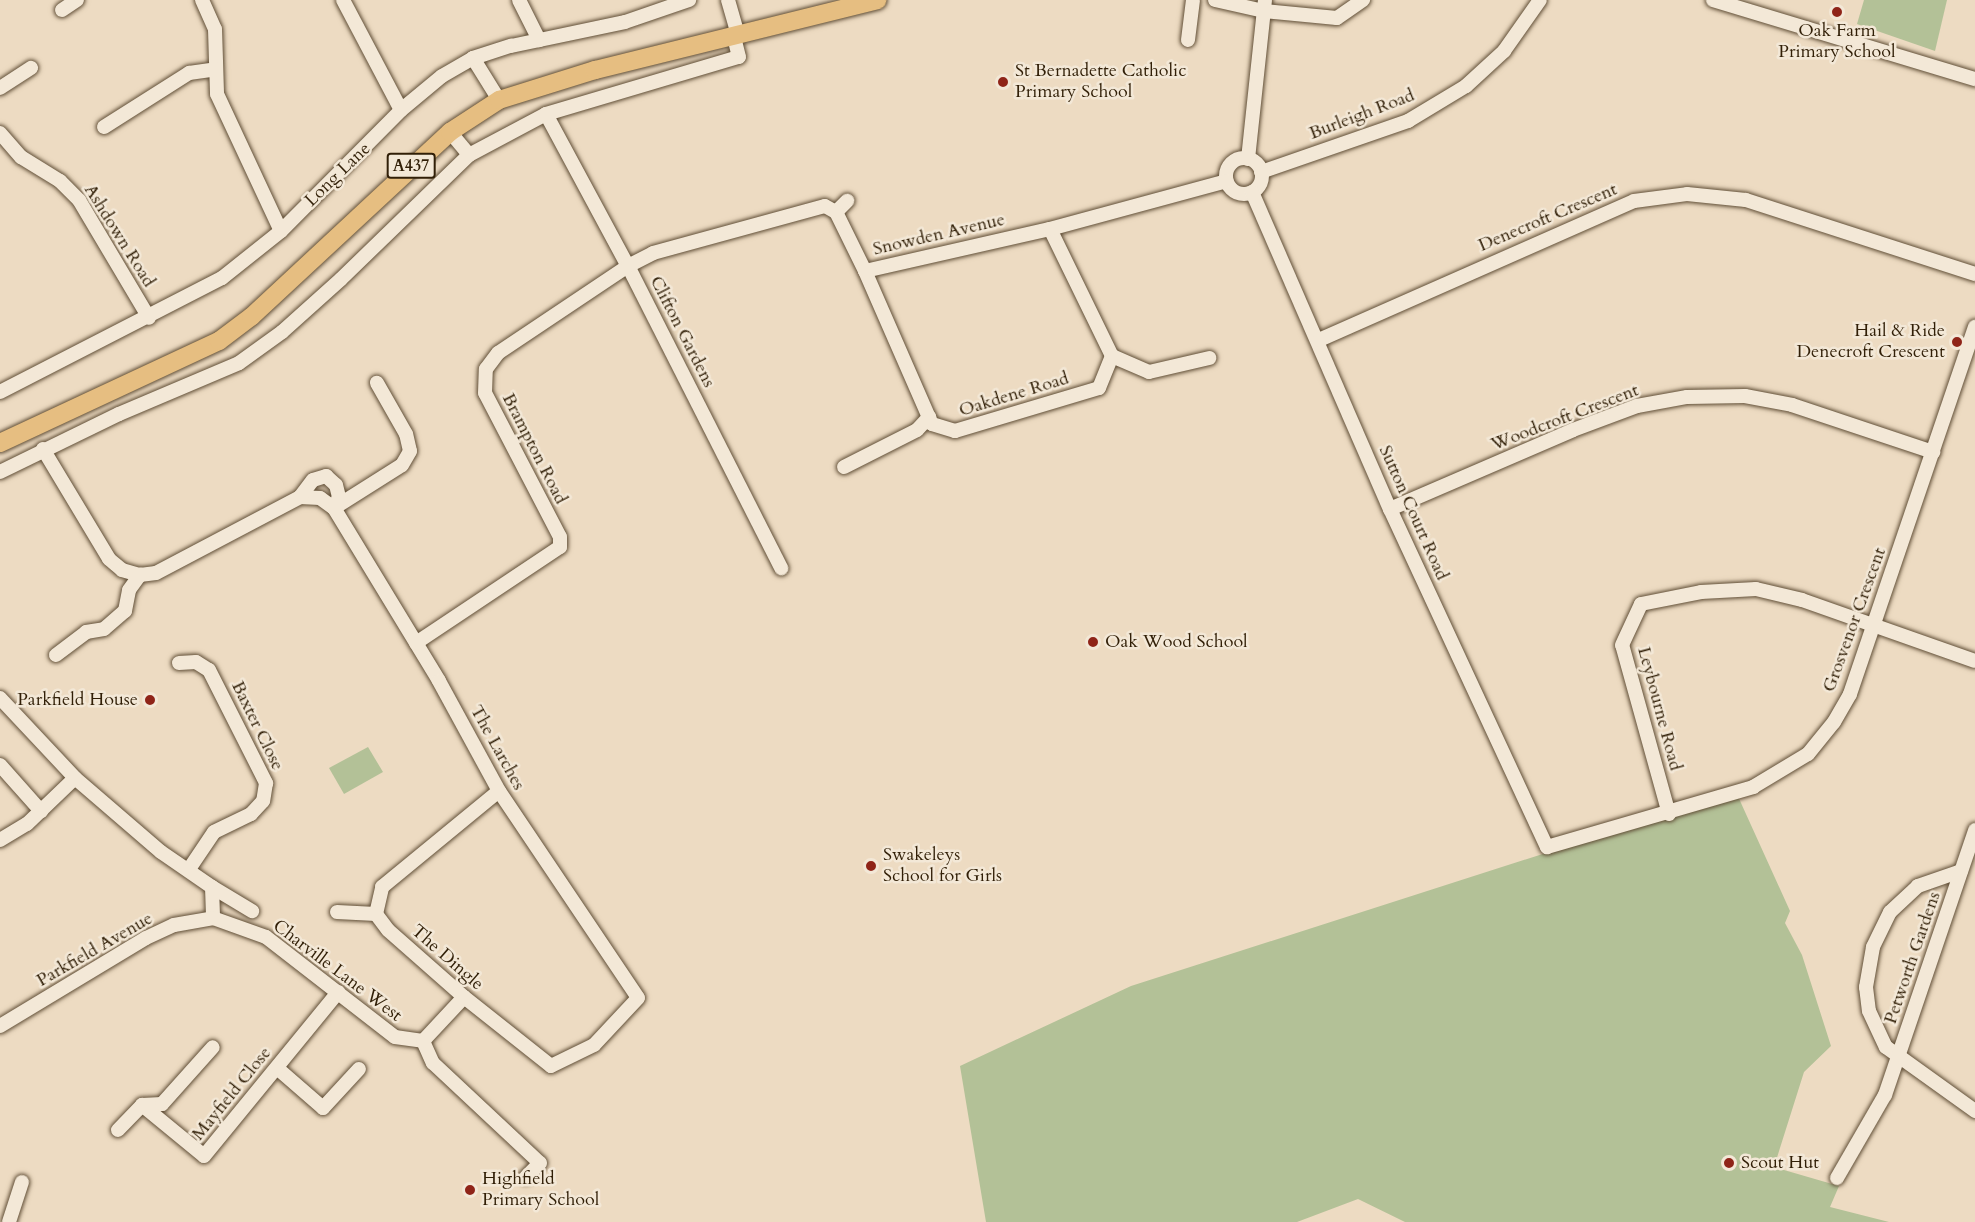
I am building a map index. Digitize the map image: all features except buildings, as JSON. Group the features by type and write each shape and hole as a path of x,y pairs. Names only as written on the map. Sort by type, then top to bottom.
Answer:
{"main road":[{"name":"A437","path":"0,443 219,341 260,310 450,132 499,100 595,70 877,0"}],"street":[{"path":"62,9 77,0"},
{"path":"202,0 215,29 217,94 281,231"},
{"path":"343,0 401,110"},
{"path":"519,0 539,40"},
{"name":"Long Lane","path":"0,392 149,318 222,278 281,231 401,110 442,76 473,58 539,40 625,22 689,0"},
{"path":"0,472 43,449 239,363 282,332 333,286 469,155 546,114 739,57 728,0"},
{"path":"1188,40 1193,0"},
{"path":"1215,0 1264,5 1337,18 1363,0"},
{"name":"Burleigh Road","path":"1261,172 1408,121 1466,87 1504,51 1540,0"},
{"path":"1713,0 1975,79"},
{"path":"1248,159 1264,5"},
{"path":"473,58 499,100"},
{"path":"0,88 31,68"},
{"path":"104,127 189,73 216,69"},
{"name":"Clifton Gardens","path":"546,114 628,266 781,568"},
{"path":"450,132 469,155"},
{"name":"Ashdown Road","path":"0,133 21,157 60,181 79,200 149,318"},
{"path":"1248,159 1261,172 1260,183 1252,192 1236,192 1227,181 1230,164 1248,159"},
{"name":"Snowden Avenue","path":"836,212 865,271 1050,229 1227,181"},
{"name":"Sutton Court Road","path":"1252,192 1390,509 1547,847"},
{"name":"Denecroft Crescent","path":"1318,340 1634,201 1687,194 1755,202 1975,274"},
{"path":"628,266 653,253 825,206 836,212 847,201"},
{"path":"1050,229 1112,356 1149,372 1209,358"},
{"name":"Brampton Road","path":"416,643 561,548 560,537 485,393 486,369 498,353 628,266"},
{"path":"844,467 917,430 929,417 865,271"},
{"name":"Grosvenor Crescent","path":"1547,847 1669,814 1753,787 1808,754 1834,722 1850,694 1975,327"},
{"name":"Oakdene Road","path":"929,417 932,424 955,432 1098,388 1112,356"},
{"path":"300,497 320,498 334,508 402,465 410,452 406,434 377,382"},
{"name":"Woodcroft Crescent","path":"1390,509 1584,426 1637,406 1687,397 1745,396 1792,405 1933,452"},
{"path":"43,449 109,559 122,570 140,575 129,590 125,611 104,629 87,632 56,656"},
{"name":"The Larches","path":"140,575 166,568 300,497 313,480 326,476 336,485 339,497 334,508 416,643 499,791 638,998"},
{"name":"Leybourne Road","path":"1669,814 1622,645 1641,604 1701,592 1756,589 1875,625 1975,661"},
{"name":"Baxter Close","path":"178,663 196,662 209,670 266,783 263,801 251,814 214,832 189,869"},
{"path":"0,698 75,778 161,852 189,869 212,887 252,910"},
{"path":"0,765 41,812"},
{"path":"0,840 41,812 75,778"},
{"path":"337,912 376,915 382,887 499,791"},
{"name":"Petworth Gardens","path":"1837,1178 1885,1095 1975,830"},
{"name":"Petworth Gardens","path":"1898,1057 1886,1047 1869,1011 1867,977 1873,948 1890,912 1902,898 1928,882 1961,871"},
{"path":"212,887 213,918"},
{"name":"The Dingle","path":"376,915 388,930 464,997 551,1066 594,1044 638,998"},
{"name":"Charville Lane West","path":"213,918 266,937 395,1037 423,1041"},
{"name":"Parkfield Avenue","path":"0,1026 146,938 174,925 213,918"},
{"name":"Mayfield Close","path":"142,1105 204,1156 338,992"},
{"path":"464,997 423,1041 433,1063 540,1163 526,1178"},
{"path":"118,1130 142,1105 162,1104 213,1047"},
{"path":"1898,1057 1975,1111"},
{"path":"277,1068 323,1108 359,1069"},
{"path":"9,1222 22,1182"}],"green space":[{"path":"1864,0 1947,0 1935,51 1857,24"},
{"path":"368,747 383,772 344,794 329,768"},
{"path":"1736,792 1790,911 1785,923 1802,955 1831,1046 1804,1072 1774,1167 1839,1186 1830,1207 1889,1222 1405,1222 1358,1199 1297,1222 986,1222 960,1066 1131,986"}],"place":[{"name":"Oak Farm Primary School","path":"1837,12"},
{"name":"St Bernadette Catholic Primary School","path":"1003,82"},
{"name":"Hail & Ride Denecroft Crescent","path":"1957,342"},
{"name":"Oak Wood School","path":"1093,642"},
{"name":"Parkfield House","path":"150,700"},
{"name":"Swakeleys School for Girls","path":"871,866"},
{"name":"Scout Hut","path":"1729,1163"},
{"name":"Highfield Primary School","path":"470,1190"}]}
